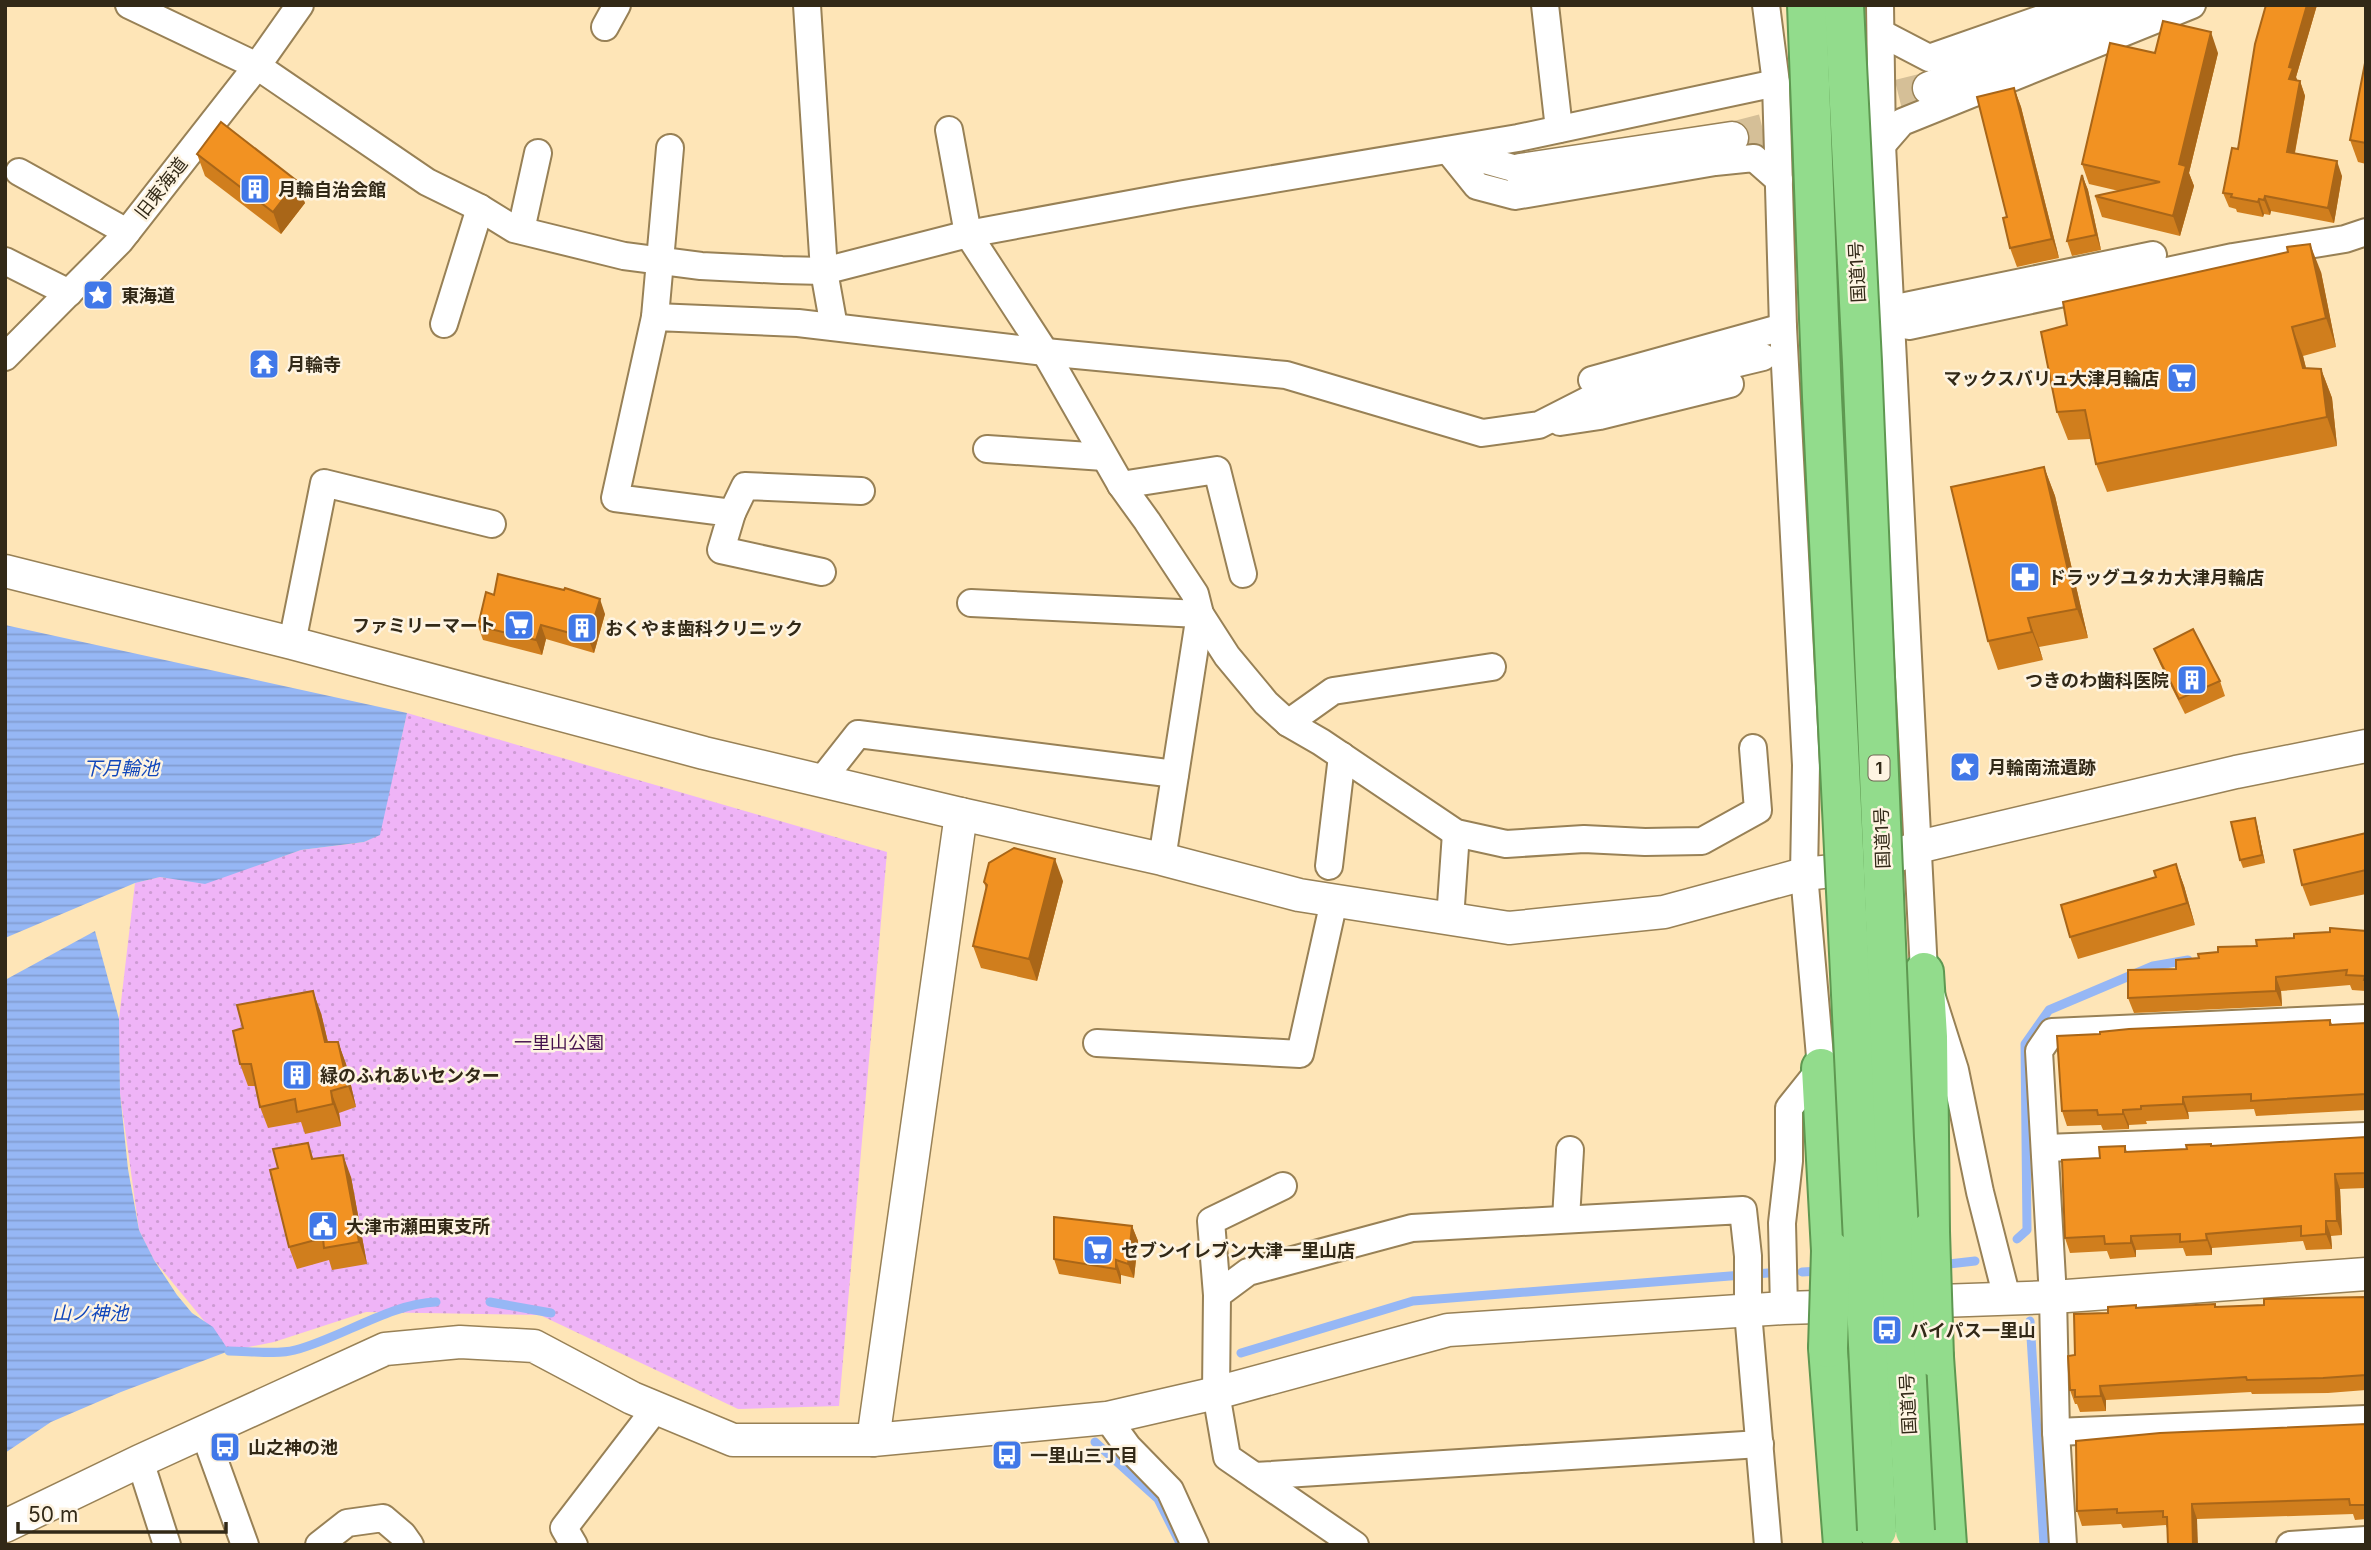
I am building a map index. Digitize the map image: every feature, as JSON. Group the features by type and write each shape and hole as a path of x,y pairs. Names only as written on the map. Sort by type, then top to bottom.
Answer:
{"highway":[{"name":"国道1号","path":"1807,5 1866,1540"},
{"name":"国道1号","path":"1844,5 1862,362 1894,1138 1926,1540"},
{"path":"1924,972 1928,1037 1934,1357 1926,1540"},
{"path":"1821,1068 1831,1251 1828,1348 1866,1540"}],"street":[{"path":"129,5 257,65 427,182 480,208 514,229 624,256 701,266 824,271 968,234 1184,194 1448,150 1776,83"},
{"name":"旧東海道","path":"5,357 127,232 257,65 300,5"},
{"path":"807,5 824,271 834,327"},
{"path":"1545,5 1559,129"},
{"path":"1766,5 1776,83 1783,327 1774,364 1806,765 1804,874 1821,1068 1789,1108 1789,1161 1783,1223 1784,1308"},
{"path":"1880,5 1882,145 1900,318 1892,347 1924,972 1955,1070 1980,1192 2007,1297"},
{"path":"1881,33 1928,58 2081,5"},
{"path":"1929,88 2138,5"},
{"path":"1882,145 1902,122 2192,5"},
{"path":"949,130 968,234 1045,352 1121,485 1195,594 1200,614 1227,656 1266,702 1288,723 1456,833 1506,844 1584,839 1702,841 1758,810 1753,748"},
{"path":"1448,150 1520,170 1732,138"},
{"path":"670,148 655,317 615,498 732,513"},
{"path":"1448,150 1477,186 1515,196 1715,162 1754,158 1779,180"},
{"path":"521,230 538,153"},
{"path":"19,172 127,232"},
{"path":"444,324 480,208"},
{"path":"1900,318 2204,245 2233,257 2345,240 2366,232"},
{"path":"1892,347 2217,278 2233,257"},
{"path":"5,261 69,293"},
{"path":"655,317 798,323 1045,352 1286,375 1482,433 1600,416 1774,364"},
{"path":"1539,425 1589,381 1783,327"},
{"path":"987,449 1104,457"},
{"path":"1121,485 1217,470 1243,575"},
{"path":"292,643 324,483 492,524"},
{"path":"822,572 722,550 732,513 745,486 861,491"},
{"path":"5,570 704,753 1162,859 1299,895 1509,928 1664,912 1804,874 1870,867 1917,847 2236,772 2366,746"},
{"path":"971,603 1200,614"},
{"path":"1162,859 1200,614"},
{"path":"1288,723 1333,691 1492,667"},
{"path":"821,781 858,734 1175,774"},
{"path":"1329,866 1342,756"},
{"path":"873,1440 961,814"},
{"path":"1450,919 1456,833"},
{"path":"1097,1043 1300,1054 1334,901"},
{"path":"2063,1545 2039,1051 2052,1032 2366,1018"},
{"path":"2045,1148 2366,1136"},
{"path":"1566,1219 1570,1150"},
{"path":"1283,1186 1211,1222 1217,1295 1216,1393 1227,1457 1356,1545"},
{"path":"1217,1295 1248,1272 1412,1228 1743,1210 1748,1256 1748,1302 1769,1545"},
{"path":"5,1526 385,1349 460,1342 534,1346 632,1398 733,1440 873,1440 1107,1418 1216,1393 1448,1330 1748,1302 1784,1308 2053,1297 2366,1274"},
{"path":"573,1545 564,1528 656,1408"},
{"path":"1107,1418 1128,1447 1170,1490 1195,1545"},
{"path":"2056,1432 2366,1419"},
{"path":"204,1432 245,1545"},
{"path":"1255,1476 1760,1444"},
{"path":"140,1461 167,1545"},
{"path":"319,1545 347,1523 383,1518 403,1535 410,1545"},
{"path":"2290,1545 2366,1540"}],"green space":[{"name":"一里山公園","path":"407,713 887,852 839,1406 738,1409 540,1315 366,1312 274,1342 229,1351 154,1260 139,1230 120,1093 119,1019 135,883 160,877 205,883 301,850 364,842 379,835"}],"water":[{"name":"下月輪池","path":"5,625 407,713 380,835 364,842 301,850 205,884 160,877 135,883 5,938"},
{"name":"山ノ神池","path":"95,931 119,1019 120,1093 128,1169 139,1230 154,1260 177,1295 192,1313 213,1327 229,1351 51,1422 5,1453 5,980"}],"building":[{"path":"2266,5 2307,5 2289,67 2293,68 2289,79 2300,81 2287,152 2337,161 2328,208 2265,196 2264,200 2259,199 2258,202 2223,193 2232,148 2238,149 2255,44"},
{"path":"2163,21 2211,32 2179,164 2186,166 2173,216 2095,196 2160,182 2082,164 2110,43 2155,53"},
{"path":"2366,58 2366,143 2350,140"},
{"path":"2014,88 2052,239 2010,248 2003,218 2007,217 1977,97"},
{"path":"221,122 297,181 273,212 197,154"},
{"path":"2082,175 2096,235 2067,241"},
{"name":"マックスバリュ大津月輪店","path":"2310,244 2326,318 2292,327 2303,368 2321,369 2327,417 2096,464 2085,410 2057,412 2041,332 2067,325 2063,302 2288,252 2287,247"},
{"name":"ドラッグユタカ大津月輪店","path":"2044,467 2077,609 2028,618 2032,632 1988,641 1951,487"},
{"path":"498,574 564,590 565,588 600,599 588,638 541,625 536,640 478,626 486,592 494,595"},
{"name":"つきのわ歯科医院","path":"2193,629 2220,681 2179,699 2154,649"},
{"path":"2255,818 2262,855 2240,860 2231,822"},
{"path":"2366,833 2366,870 2302,885 2294,850"},
{"path":"1014,848 1055,859 1029,959 973,946 987,885 984,882 989,863"},
{"path":"2176,864 2187,903 2070,937 2061,905 2156,877 2154,871"},
{"path":"2330,928 2366,931 2366,980 2365,976 2346,975 2347,970 2276,977 2276,991 2128,998 2128,970 2176,969 2176,960 2199,958 2198,954 2218,952 2218,947 2257,946 2256,940 2294,938 2294,934 2330,932"},
{"name":"緑のふれあいセンター","path":"313,991 325,1042 338,1042 348,1086 331,1091 333,1104 297,1112 295,1099 260,1107 251,1064 240,1064 233,1031 243,1028 237,1005"},
{"path":"2330,1020 2330,1025 2366,1023 2366,1094 2251,1101 2251,1094 2183,1097 2183,1104 2141,1106 2141,1109 2123,1110 2123,1114 2098,1115 2097,1110 2062,1111 2057,1036 2100,1034 2129,1029"},
{"path":"2366,1137 2366,1173 2335,1174 2337,1221 2326,1221 2326,1234 2301,1236 2301,1226 2206,1234 2207,1240 2180,1242 2180,1234 2131,1236 2131,1243 2105,1244 2104,1236 2065,1238 2062,1160 2100,1158 2099,1147 2125,1146 2125,1152 2187,1149 2186,1145 2211,1146"},
{"name":"大津市瀬田東支所","path":"308,1143 312,1159 343,1155 359,1242 324,1248 323,1238 289,1247 270,1170 278,1168 273,1149"},
{"path":"1054,1217 1132,1226 1128,1264 1116,1260 1116,1269 1054,1259"},
{"path":"2366,1297 2366,1375 2247,1380 2246,1377 2100,1386 2101,1396 2075,1397 2075,1390 2070,1390 2068,1356 2075,1355 2074,1314 2108,1313 2108,1307 2136,1305 2136,1308 2215,1304 2215,1307 2264,1305 2264,1299"},
{"path":"2366,1424 2366,1505 2350,1505 2349,1499 2192,1504 2193,1545 2168,1545 2167,1517 2163,1517 2163,1511 2077,1511 2076,1441 2160,1433"}],"waterway":[{"path":"2017,1239 2027,1230 2025,1044 2049,1010 2153,966 2188,960"},
{"path":"1940,1265 1975,1261"},
{"path":"1802,1272 1821,1271"},
{"path":"1241,1353 1413,1301 1768,1273"},
{"path":"229,1351 272,1353 295,1350 401,1308 436,1302"},
{"path":"490,1302 551,1313"},
{"path":"2030,1321 2044,1545"},
{"path":"1095,1442 1158,1499 1181,1545"}],"tunnel":[{"path":"1852,107 1929,88"},
{"path":"1732,138 1806,119"}],"place":[{"name":"月輪自治会館","path":"255,189"},
{"name":"東海道","path":"98,295"},
{"name":"月輪寺","path":"264,364"},
{"name":"マックスバリュ大津月輪店","path":"2182,378"},
{"name":"ドラッグユタカ大津月輪店","path":"2025,577"},
{"name":"ファミリーマート","path":"519,625"},
{"name":"おくやま歯科クリニック","path":"582,628"},
{"name":"つきのわ歯科医院","path":"2192,680"},
{"name":"月輪南流遺跡","path":"1965,767"},
{"name":"緑のふれあいセンター","path":"297,1075"},
{"name":"大津市瀬田東支所","path":"323,1226"},
{"name":"セブンイレブン大津一里山店","path":"1098,1250"},
{"name":"バイパス一里山","path":"1887,1330"},
{"name":"山之神の池","path":"225,1447"},
{"name":"一里山三丁目","path":"1007,1455"}]}
